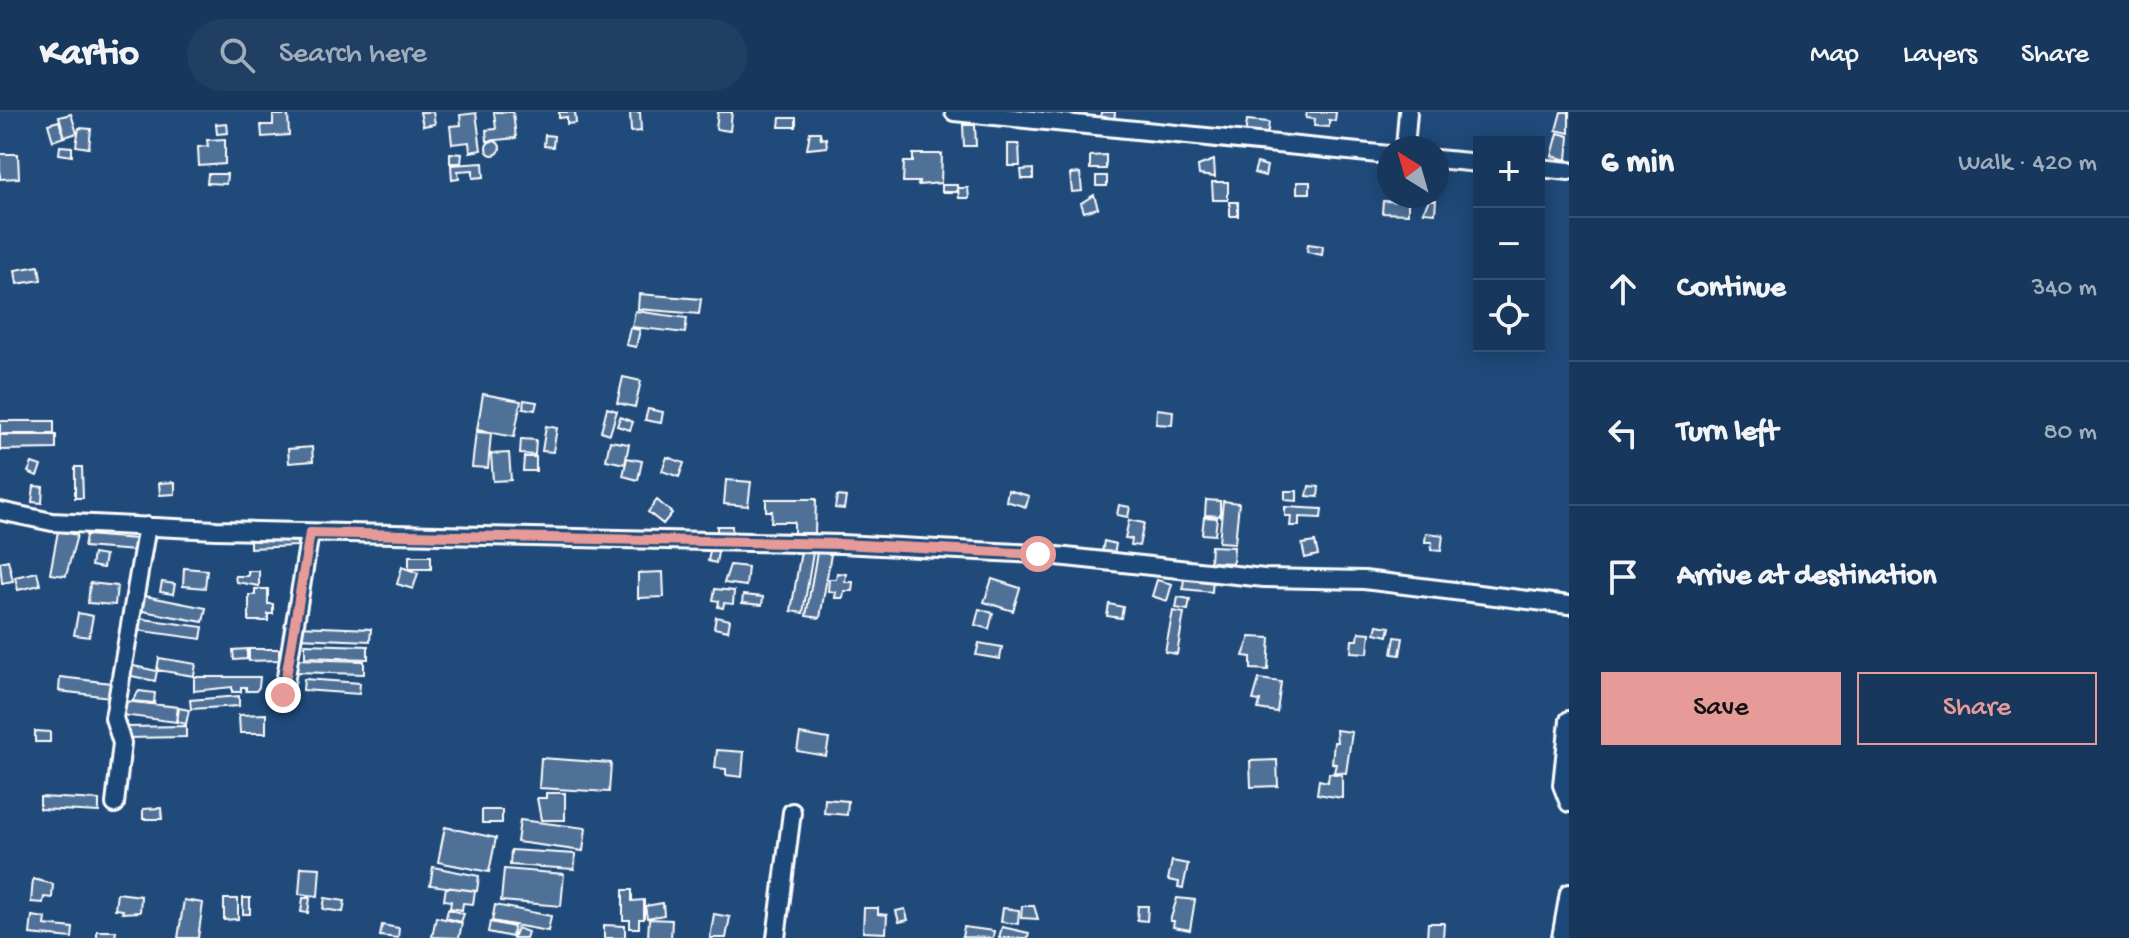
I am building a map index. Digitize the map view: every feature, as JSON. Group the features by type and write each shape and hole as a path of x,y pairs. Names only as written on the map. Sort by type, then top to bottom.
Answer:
{"street":[{"path":"954,112 1062,118 1377,154"},
{"path":"1406,136 1408,112"},
{"path":"1449,160 1473,162"},
{"path":"1545,169 1569,171"},
{"path":"0,511 52,522 310,533 841,544 1038,554 1264,578 1364,580 1569,605"},
{"path":"115,804 122,743 114,718 147,526"},
{"path":"283,695 310,533"},
{"path":"1569,720 1562,785 1569,803"},
{"path":"776,938 792,812"},
{"path":"1561,938 1569,893"}],"building":[{"path":"420,112 433,112 435,124 423,126"},
{"path":"494,112 513,112 516,138 487,141 486,130 496,129"},
{"path":"559,112 575,112 576,123 567,124 567,117 559,118"},
{"path":"630,112 640,112 641,131 631,132"},
{"path":"718,112 732,112 730,131 716,129"},
{"path":"1101,112 1115,112 1114,123 1100,121"},
{"path":"1307,112 1336,112 1335,121 1329,120 1329,127 1314,126 1315,119 1306,118"},
{"path":"1561,112 1569,112 1569,133 1556,130"},
{"path":"476,113 481,150 470,152 469,142 452,144 450,126 461,125 460,115"},
{"path":"71,114 77,133 65,137 59,117"},
{"path":"273,115 288,115 289,135 262,137 261,125 273,125"},
{"path":"780,118 796,118 796,127 779,127"},
{"path":"1247,120 1269,122 1267,138 1245,136"},
{"path":"59,121 64,137 53,141 48,124"},
{"path":"227,123 228,133 217,134 216,124"},
{"path":"963,125 975,125 976,146 964,146"},
{"path":"79,128 91,129 89,148 76,146"},
{"path":"810,132 820,132 821,139 826,138 827,147 807,149"},
{"path":"1558,133 1569,136 1567,160 1552,156"},
{"path":"545,135 554,136 553,147 544,146"},
{"path":"225,139 225,164 199,166 198,147 208,146 207,140"},
{"path":"493,141 500,148 493,155 486,148"},
{"path":"1008,144 1019,144 1020,166 1008,166"},
{"path":"60,146 72,147 72,156 59,154"},
{"path":"450,153 462,154 461,163 450,163"},
{"path":"0,154 18,154 19,178 0,179"},
{"path":"913,154 942,154 941,183 918,185 919,182 903,182 904,162 913,162"},
{"path":"1106,155 1106,169 1090,169 1090,156"},
{"path":"1214,160 1215,177 1199,175 1198,166"},
{"path":"483,163 484,177 473,178 473,170 458,171 459,179 452,180 451,165"},
{"path":"1257,163 1267,166 1265,176 1254,173"},
{"path":"1033,169 1033,179 1022,179 1021,170"},
{"path":"1080,173 1082,191 1072,192 1070,174"},
{"path":"208,174 227,174 226,184 207,183"},
{"path":"1096,176 1107,176 1107,186 1096,186"},
{"path":"1212,182 1228,182 1228,200 1213,200"},
{"path":"1297,182 1310,182 1310,193 1297,193"},
{"path":"942,185 957,185 957,192 942,192"},
{"path":"958,188 968,188 969,198 959,198"},
{"path":"1094,195 1098,208 1084,212 1081,203"},
{"path":"1230,202 1238,202 1238,216 1230,216"},
{"path":"1382,208 1408,208 1408,214 1382,213"},
{"path":"1425,208 1435,208 1435,213 1423,212"},
{"path":"1308,244 1323,246 1322,255 1307,252"},
{"path":"39,266 41,280 17,284 15,270"},
{"path":"639,294 701,299 699,314 638,309"},
{"path":"635,311 687,318 685,333 632,327"},
{"path":"630,328 640,330 636,347 626,345"},
{"path":"623,377 641,381 635,407 617,403"},
{"path":"483,394 521,401 514,437 477,430"},
{"path":"524,400 537,402 535,410 523,408"},
{"path":"607,408 617,411 610,434 601,431"},
{"path":"648,409 663,412 661,423 645,420"},
{"path":"1157,409 1173,411 1172,425 1156,424"},
{"path":"620,417 633,422 630,430 617,426"},
{"path":"0,421 54,421 54,434 0,434"},
{"path":"546,426 557,428 553,452 542,451"},
{"path":"476,432 491,433 488,468 472,467"},
{"path":"0,435 56,435 56,449 0,450"},
{"path":"521,439 536,440 535,455 520,454"},
{"path":"610,441 629,444 625,464 606,460"},
{"path":"312,447 313,461 289,463 288,449"},
{"path":"509,453 511,480 493,481 491,454"},
{"path":"524,457 536,457 536,471 523,471"},
{"path":"667,457 684,463 679,477 662,471"},
{"path":"627,458 642,461 638,480 623,476"},
{"path":"32,463 41,466 37,476 28,472"},
{"path":"75,467 82,467 83,498 75,498"},
{"path":"726,480 751,482 748,506 724,504"},
{"path":"175,482 175,494 160,495 159,483"},
{"path":"34,486 43,487 42,503 32,502"},
{"path":"1309,486 1319,487 1318,497 1307,496"},
{"path":"1008,490 1029,496 1026,507 1006,501"},
{"path":"1285,491 1297,491 1297,501 1285,500"},
{"path":"837,496 846,497 844,509 835,508"},
{"path":"766,499 816,499 815,533 794,533 794,522 771,522 772,511 766,511"},
{"path":"657,500 672,513 663,524 648,512"},
{"path":"1206,500 1220,501 1220,516 1205,515"},
{"path":"1223,501 1239,503 1235,543 1219,542"},
{"path":"1119,505 1130,507 1128,517 1117,515"},
{"path":"1285,507 1322,509 1321,518 1299,517 1299,526 1290,526 1291,516 1285,516"},
{"path":"1204,517 1217,518 1215,535 1202,534"},
{"path":"1129,520 1144,523 1139,546 1131,545 1132,539 1125,538"},
{"path":"717,526 732,526 732,533 717,532"},
{"path":"58,531 77,535 66,576 50,574"},
{"path":"1426,533 1443,535 1441,551 1431,550 1432,542 1425,542"},
{"path":"86,535 136,539 135,551 84,547"},
{"path":"297,536 297,546 250,548 250,538"},
{"path":"1104,541 1116,544 1114,555 1102,552"},
{"path":"1315,542 1318,555 1305,558 1302,544"},
{"path":"711,546 719,547 716,563 708,561"},
{"path":"1211,546 1234,547 1233,563 1210,562"},
{"path":"801,551 813,553 803,613 791,611"},
{"path":"817,552 831,554 820,618 806,616"},
{"path":"93,554 105,556 103,568 91,566"},
{"path":"409,556 431,556 431,569 409,569"},
{"path":"8,560 13,581 2,583 0,562"},
{"path":"730,565 748,567 746,586 724,583"},
{"path":"402,567 418,573 413,589 397,584"},
{"path":"184,568 207,570 205,588 183,586"},
{"path":"248,571 259,571 259,586 236,582 235,576 248,576"},
{"path":"37,572 40,585 18,590 15,577"},
{"path":"663,572 664,597 638,598 638,573"},
{"path":"837,573 846,574 845,582 853,582 852,591 844,591 843,598 835,598 836,592 828,591 829,579 836,579"},
{"path":"1184,576 1213,578 1212,592 1183,589"},
{"path":"992,579 1020,588 1013,611 984,602"},
{"path":"1157,580 1172,584 1167,601 1152,596"},
{"path":"162,582 175,584 173,594 160,592"},
{"path":"90,583 117,586 115,605 88,603"},
{"path":"255,589 268,589 268,604 273,604 273,614 268,614 268,621 249,621 249,595 255,595"},
{"path":"715,589 734,591 733,604 724,603 723,608 718,607 719,601 713,600"},
{"path":"140,595 206,608 203,622 137,610"},
{"path":"743,595 763,597 762,605 742,603"},
{"path":"1178,597 1190,599 1188,610 1176,608"},
{"path":"1109,604 1123,607 1121,618 1107,616"},
{"path":"979,609 993,613 989,629 975,625"},
{"path":"1173,611 1184,613 1177,654 1165,652"},
{"path":"78,613 93,616 89,637 74,635"},
{"path":"716,617 730,620 728,631 714,628"},
{"path":"136,618 203,627 201,639 135,630"},
{"path":"1377,625 1390,627 1388,636 1375,633"},
{"path":"297,626 371,629 370,641 297,638"},
{"path":"1359,632 1370,633 1368,653 1351,652 1352,640 1358,640"},
{"path":"1250,637 1270,638 1268,670 1251,669 1251,657 1243,656"},
{"path":"1395,637 1403,638 1400,655 1392,654"},
{"path":"979,643 1002,647 1000,659 976,655"},
{"path":"305,644 368,646 368,659 305,657"},
{"path":"247,649 247,659 234,660 233,650"},
{"path":"249,649 279,649 279,660 249,661"},
{"path":"159,658 196,664 194,676 157,670"},
{"path":"294,659 364,661 364,674 294,672"},
{"path":"129,665 157,671 155,681 127,675"},
{"path":"60,677 111,683 110,697 59,691"},
{"path":"194,677 260,677 256,691 246,691 246,687 241,687 241,692 232,692 232,687 194,691"},
{"path":"304,679 360,683 359,694 303,690"},
{"path":"1259,679 1281,682 1277,712 1258,709 1260,701 1253,700"},
{"path":"139,691 155,693 154,703 132,701"},
{"path":"239,696 239,706 191,709 190,700"},
{"path":"124,701 178,707 176,722 122,715"},
{"path":"179,708 189,710 186,724 177,722"},
{"path":"266,714 266,733 240,733 239,715"},
{"path":"186,726 186,737 127,738 127,727"},
{"path":"1336,730 1352,732 1346,773 1334,772 1336,764 1332,763 1334,742 1337,742"},
{"path":"35,731 50,732 50,742 35,742"},
{"path":"800,734 829,739 826,756 797,751"},
{"path":"717,750 744,752 742,777 726,775 726,769 715,768"},
{"path":"541,758 611,763 609,792 539,788"},
{"path":"1277,760 1278,786 1251,787 1250,761"},
{"path":"1329,773 1342,775 1342,798 1317,794 1319,780 1328,782"},
{"path":"546,793 565,793 565,820 541,820 537,798 546,798"},
{"path":"40,797 99,800 99,812 40,809"},
{"path":"825,799 848,801 847,815 824,813"},
{"path":"161,808 162,819 143,819 143,809"},
{"path":"482,810 502,810 502,823 482,823"},
{"path":"520,820 586,828 583,851 517,842"},
{"path":"445,827 496,838 489,872 438,862"},
{"path":"511,850 575,854 574,869 510,865"},
{"path":"1172,861 1188,864 1183,888 1178,887 1179,882 1168,880"},
{"path":"301,867 320,868 318,896 299,894"},
{"path":"433,867 479,876 477,891 430,885"},
{"path":"504,869 564,874 561,906 501,901"},
{"path":"33,879 53,884 52,898 44,897 43,903 31,902"},
{"path":"446,887 475,891 473,904 463,903 462,910 450,908 451,901 444,900"},
{"path":"623,890 632,890 632,901 644,900 644,919 639,919 639,928 630,928 630,920 623,920"},
{"path":"117,893 141,896 140,912 122,913 123,910 115,909"},
{"path":"243,898 250,898 250,914 243,914"},
{"path":"303,898 310,898 308,913 301,912"},
{"path":"325,898 345,901 343,912 323,909"},
{"path":"1177,898 1195,900 1190,930 1173,927 1174,921 1170,921"},
{"path":"224,899 238,899 238,919 224,920"},
{"path":"184,900 203,903 198,938 178,938"},
{"path":"663,903 664,915 647,918 645,906"},
{"path":"495,905 551,916 548,931 492,921"},
{"path":"1022,906 1034,906 1038,919 1021,918"},
{"path":"1138,906 1148,906 1147,921 1137,920"},
{"path":"864,908 878,908 878,914 887,915 886,933 863,932"},
{"path":"1003,908 1019,910 1018,924 1001,922"},
{"path":"448,909 464,914 461,922 446,918"},
{"path":"905,909 908,920 899,922 896,911"},
{"path":"714,914 730,917 726,938 710,938"},
{"path":"32,916 46,918 45,925 73,928 72,938 30,934"},
{"path":"436,917 462,923 459,938 432,937"},
{"path":"649,919 672,920 671,938 648,938"},
{"path":"490,922 514,927 512,937 488,932"},
{"path":"1428,923 1444,923 1443,938 1427,938"},
{"path":"382,925 399,928 398,938 380,936"},
{"path":"604,925 625,926 625,938 604,938"},
{"path":"964,927 994,931 993,938 962,937"},
{"path":"1002,927 1029,933 1028,938 999,938"},
{"path":"517,928 528,932 526,938 513,938"},
{"path":"97,931 116,931 115,938 97,938"}],"route":[{"path":"283,695 310,533 841,544 1038,554"}]}
